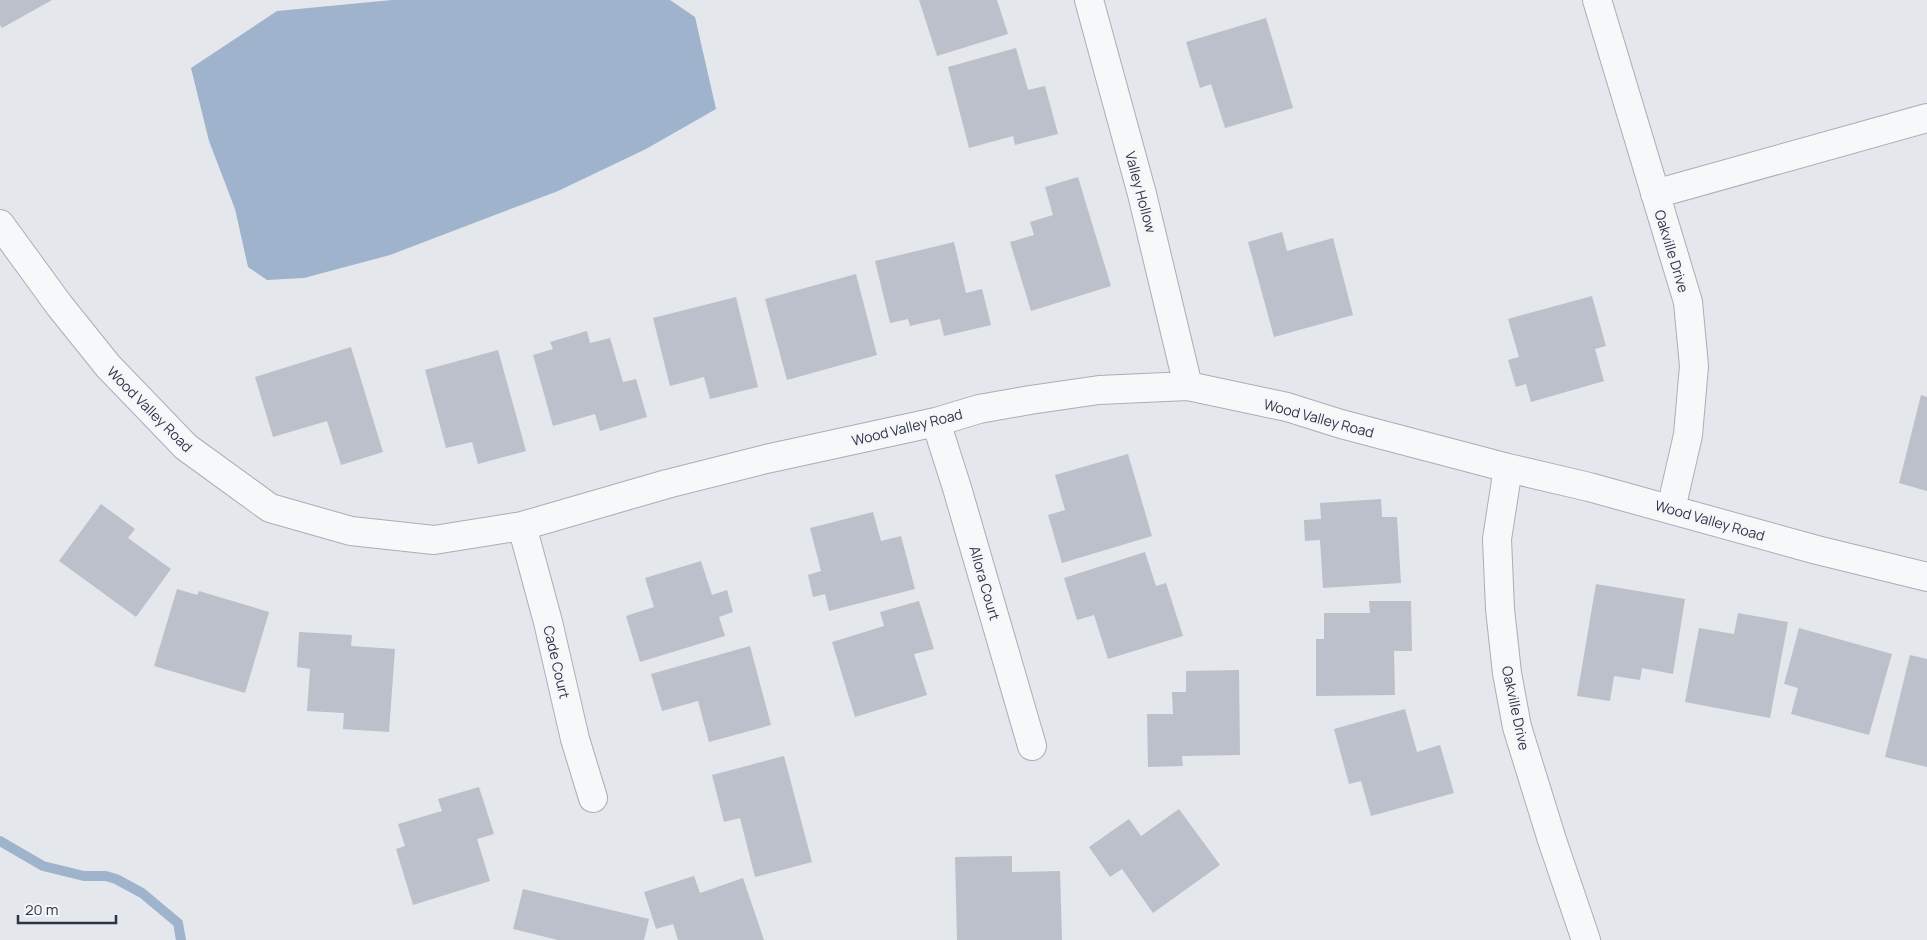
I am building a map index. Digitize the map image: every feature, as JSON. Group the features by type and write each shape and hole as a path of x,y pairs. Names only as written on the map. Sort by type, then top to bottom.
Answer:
{"street":[{"name":"Valley Hollow","path":"1089,0 1142,194 1188,386"},
{"name":"Oakville Drive","path":"1597,0 1688,302 1694,366 1688,435 1671,509"},
{"path":"1655,194 1927,118"},
{"name":"Wood Valley Road","path":"0,224 59,305 108,366 186,447 270,508 351,530 434,540 522,526 721,471 936,422 979,409 1099,390 1188,386 1286,408 1340,424 1671,509 1817,550 1927,577"},
{"name":"Allora Court","path":"936,422 958,488 1032,746"},
{"name":"Oakville Drive","path":"1508,468 1497,539 1500,609 1507,673 1517,727 1552,840 1586,940"},
{"name":"Cade Court","path":"522,526 548,622 574,739 593,798"}],"water":[{"path":"392,0 670,0 695,17 716,109 646,149 558,191 390,255 304,278 267,280 248,267 235,209 209,141 191,68 277,11"}],"building":[{"path":"0,0 52,0 2,28 0,25"},
{"path":"919,0 997,0 1008,34 937,56"},
{"path":"1266,18 1293,108 1225,128 1211,84 1200,88 1186,42"},
{"path":"1016,48 1028,90 1045,86 1058,134 1015,145 1013,136 969,148 948,67"},
{"path":"1078,177 1111,286 1031,311 1010,242 1034,235 1030,222 1053,215 1045,187"},
{"path":"1282,232 1287,251 1333,238 1353,315 1274,337 1248,242"},
{"path":"954,242 966,293 982,289 991,325 944,336 940,319 910,326 908,319 890,323 875,261"},
{"path":"856,274 877,355 787,380 765,299"},
{"path":"1592,296 1606,346 1595,349 1604,381 1531,402 1526,384 1516,387 1508,360 1519,357 1508,319"},
{"path":"736,297 758,387 710,399 704,377 670,386 653,318"},
{"path":"587,331 590,343 610,338 623,382 636,379 647,417 600,431 595,414 553,426 533,355 553,349 550,342"},
{"path":"351,347 383,452 341,465 327,421 273,437 255,377"},
{"path":"498,350 526,451 478,464 472,442 446,448 425,370"},
{"path":"1921,395 1927,397 1927,491 1899,483"},
{"path":"1128,454 1152,536 1062,563 1048,515 1065,510 1055,475"},
{"path":"1381,499 1382,517 1397,517 1401,583 1323,588 1320,540 1305,541 1304,520 1321,519 1320,503"},
{"path":"101,504 135,529 128,538 171,569 136,617 59,561"},
{"path":"873,512 881,541 901,536 915,589 829,611 825,594 813,597 808,575 821,571 810,528"},
{"path":"1145,552 1156,586 1166,583 1183,636 1108,659 1094,615 1077,620 1064,578"},
{"path":"701,561 712,595 727,590 733,612 719,617 725,636 640,662 626,616 654,607 645,578"},
{"path":"1596,584 1685,599 1673,674 1642,668 1640,680 1614,676 1610,701 1577,696"},
{"path":"177,589 197,595 199,591 269,612 245,693 154,666"},
{"path":"919,601 934,649 914,654 927,695 855,717 832,642 884,626 880,612"},
{"path":"1369,601 1411,601 1412,651 1394,651 1395,695 1316,696 1316,639 1324,639 1324,613 1370,613"},
{"path":"1738,613 1788,622 1770,718 1685,702 1699,628 1734,634"},
{"path":"1799,628 1892,654 1869,735 1791,714 1798,688 1784,684"},
{"path":"299,632 352,635 351,646 395,649 389,732 343,729 344,713 307,711 310,669 297,667"},
{"path":"750,646 771,725 709,742 698,701 662,711 651,674"},
{"path":"1910,655 1927,659 1927,767 1885,757"},
{"path":"1239,670 1240,755 1182,756 1183,766 1148,767 1147,714 1173,714 1172,692 1186,692 1186,671"},
{"path":"1405,709 1417,752 1440,745 1454,793 1371,816 1361,781 1349,784 1334,729"},
{"path":"784,756 812,862 755,877 740,818 724,822 712,775"},
{"path":"479,787 494,834 477,839 490,881 413,905 396,849 405,846 398,824 442,811 438,799"},
{"path":"1179,809 1220,865 1153,913 1122,869 1110,877 1089,847 1129,819 1141,836"},
{"path":"1012,856 1012,872 1060,871 1062,940 957,940 955,857"},
{"path":"694,876 700,893 743,878 764,940 678,940 673,924 656,929 644,892"},
{"path":"523,889 649,919 644,940 558,940 513,929"}],"waterway":[{"path":"0,841 43,866 84,876 106,876 116,879 142,893 178,923 181,940"}]}
